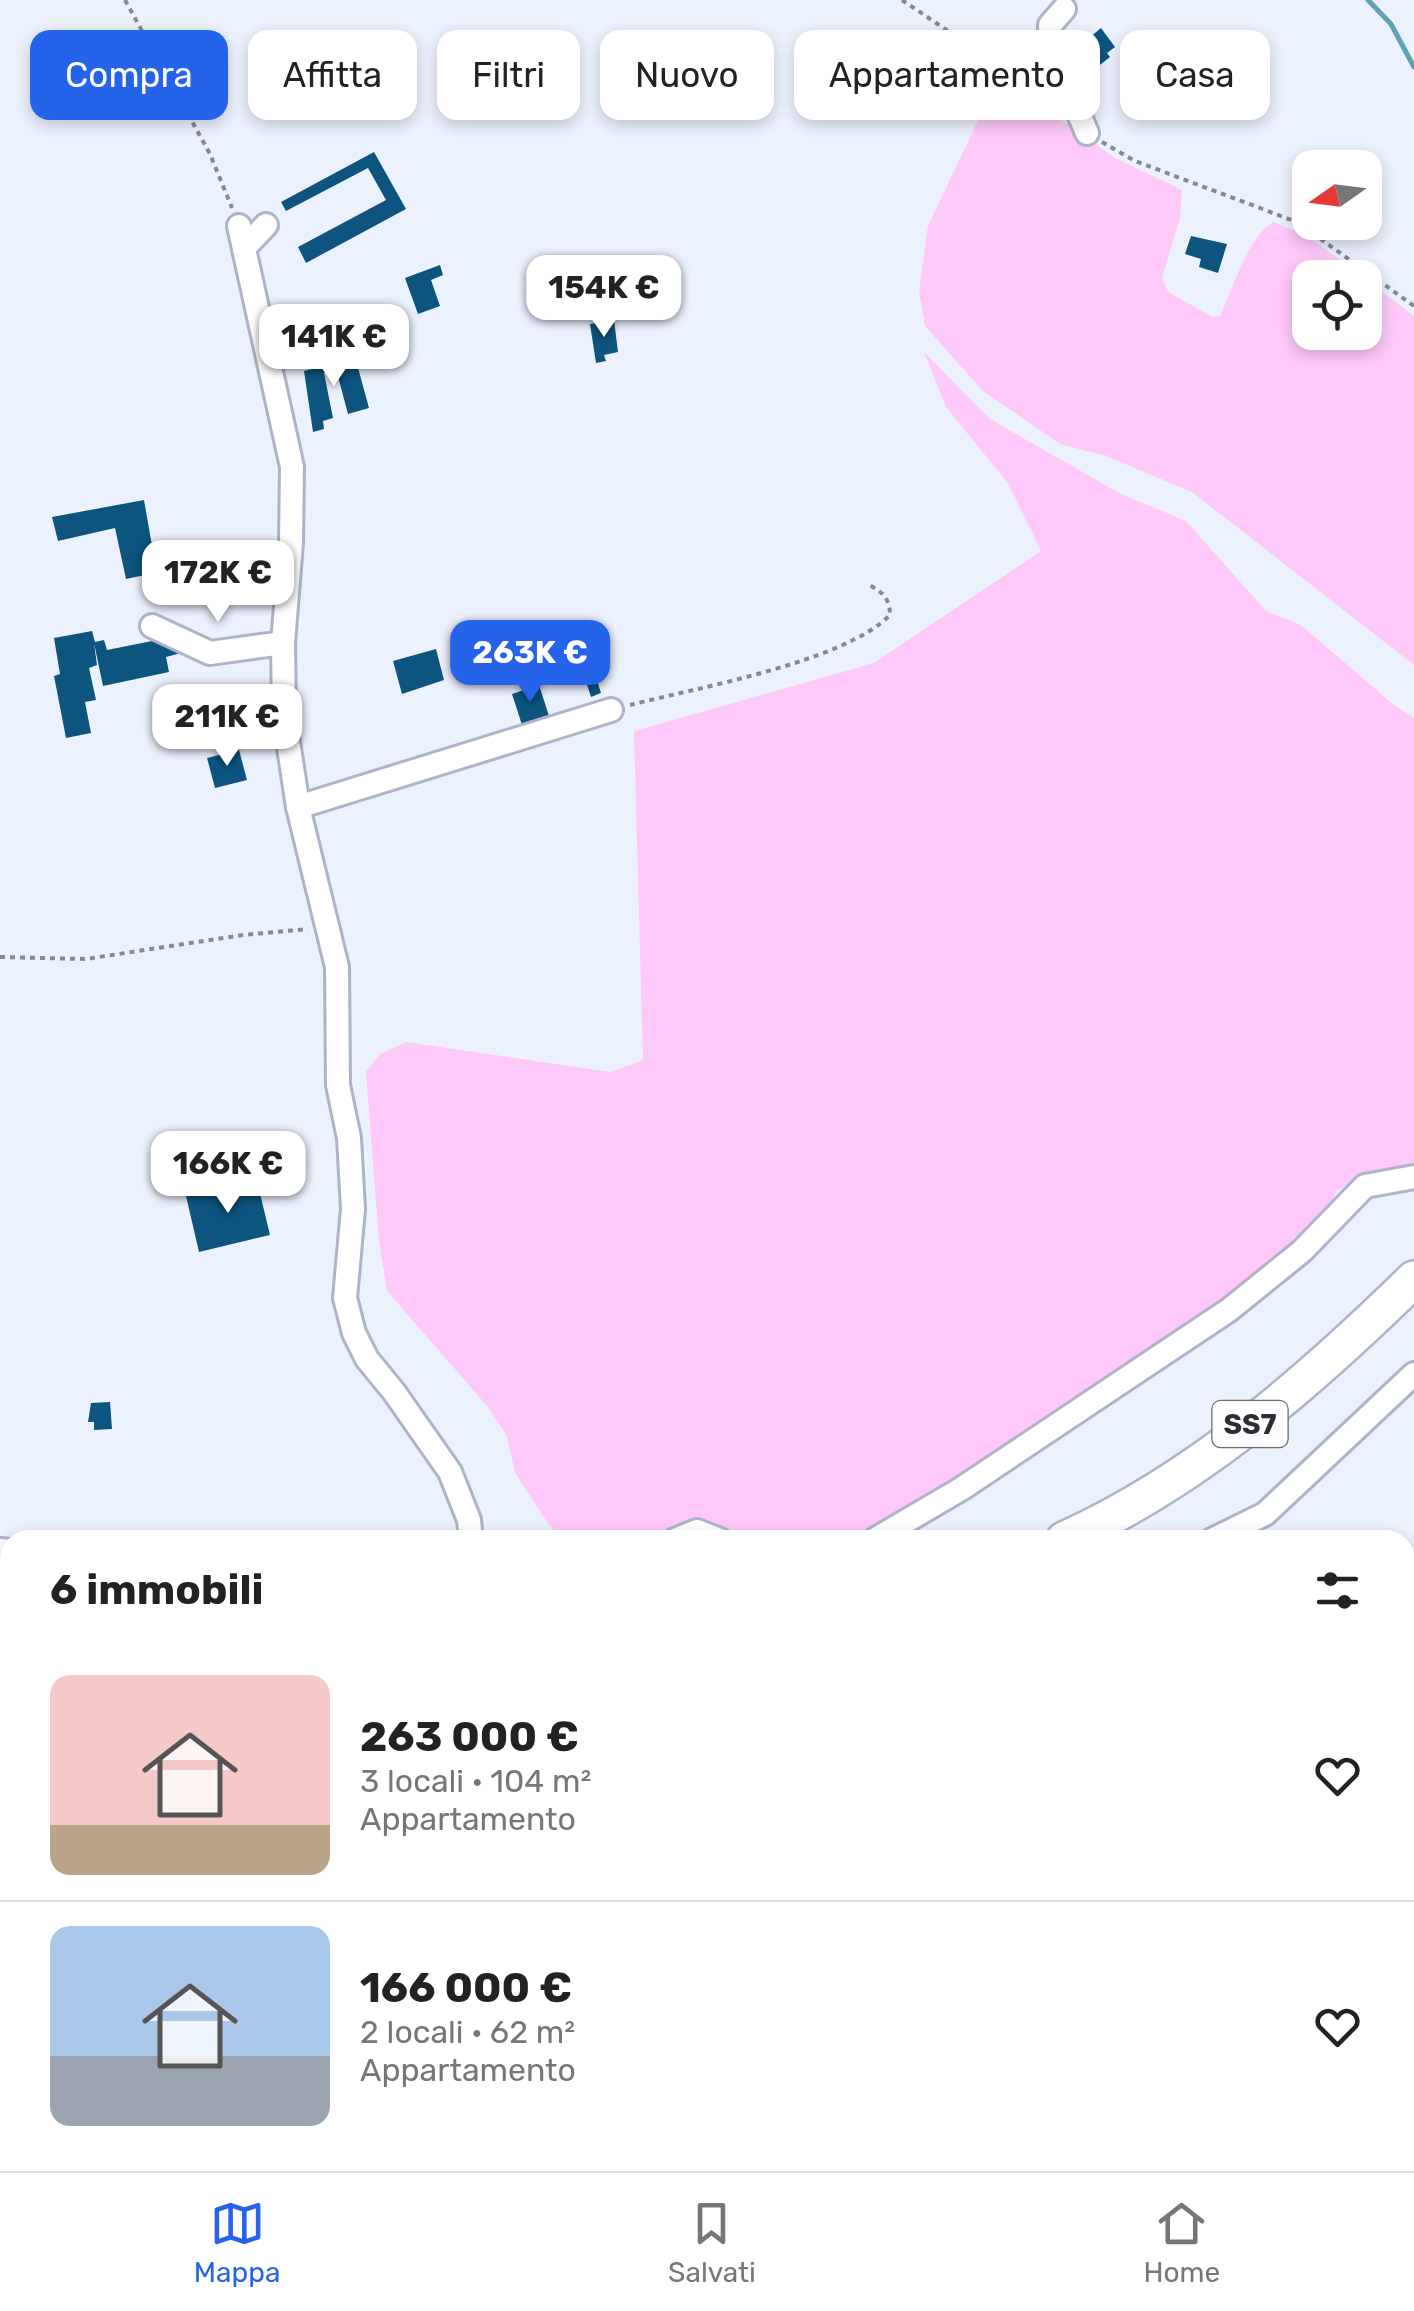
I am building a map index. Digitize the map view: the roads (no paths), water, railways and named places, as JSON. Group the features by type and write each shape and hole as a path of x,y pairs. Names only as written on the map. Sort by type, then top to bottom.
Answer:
{"highway":[{"name":"SS7","path":"1086,1530 1109,1520 1244,1430 1352,1340 1414,1278"}],"street":[{"path":"1064,9 1048,32 1064,84 1087,134"},
{"path":"266,226 242,237 292,468 283,643 288,782 298,806 337,967 338,1085 348,1138 353,1209 345,1298 354,1333 367,1358 450,1472 470,1530"},
{"path":"152,626 210,652 283,643"},
{"path":"298,806 611,710"},
{"path":"891,1530 961,1489 1228,1310 1302,1251 1365,1186 1414,1177"},
{"path":"1232,1530 1265,1514 1414,1374"}],"waterway":[{"path":"1368,0 1391,24 1414,67"}]}
